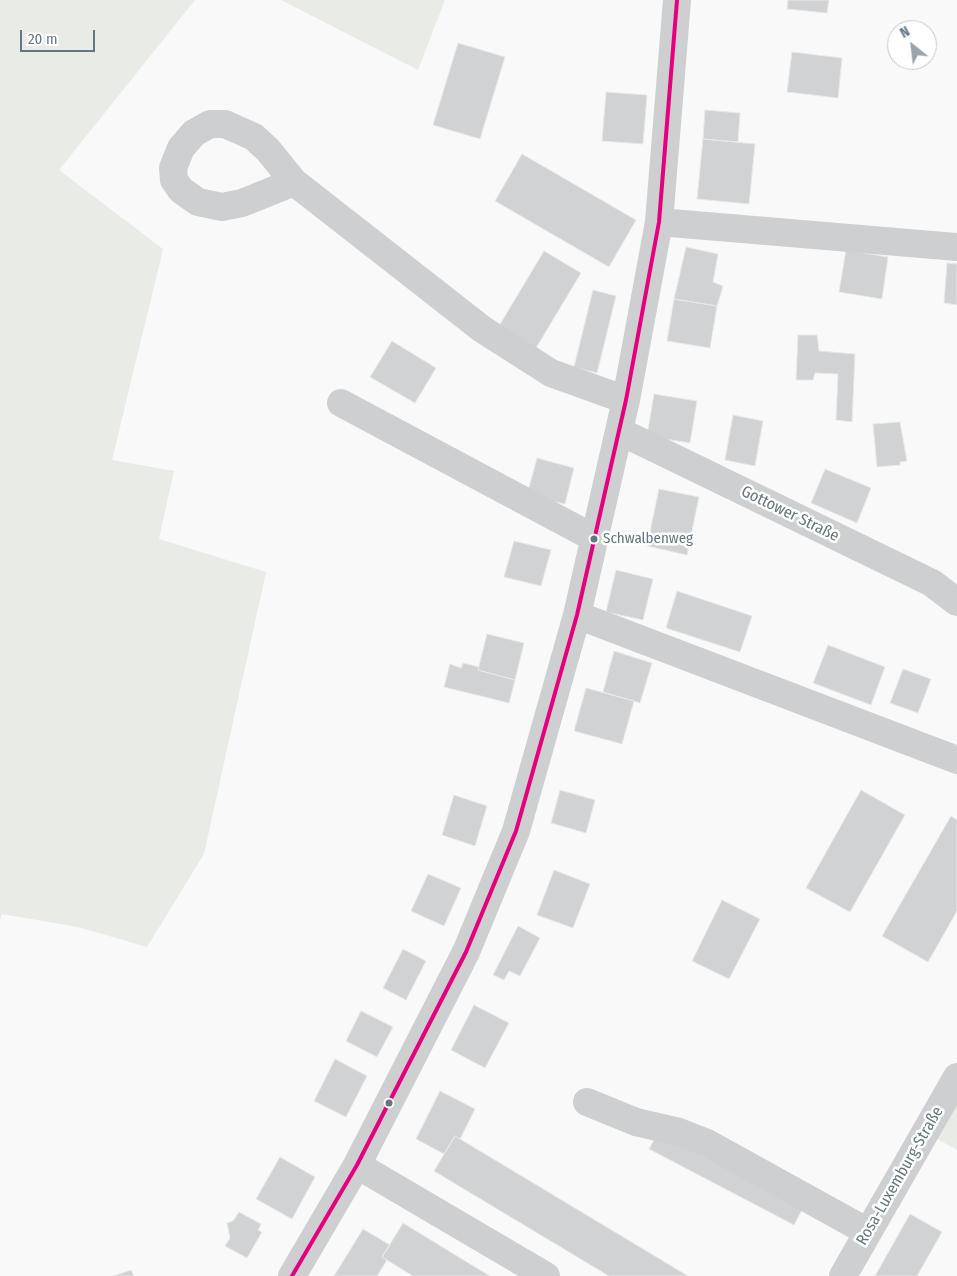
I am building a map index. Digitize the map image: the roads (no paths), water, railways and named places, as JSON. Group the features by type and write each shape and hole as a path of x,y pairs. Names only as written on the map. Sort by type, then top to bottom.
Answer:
{"street":[{"path":"292,1276 358,1165 466,952 516,831 577,615 626,400 659,222 678,0"},
{"path":"294,182 482,329 551,373 626,400"},
{"path":"659,222 957,247"},
{"path":"341,403 594,538"},
{"name":"Gottower Straße","path":"619,431 932,583 957,602"},
{"path":"577,615 957,760"},
{"name":"Rosa-Luxemburg-Straße","path":"843,1276 957,1077"},
{"path":"587,1102 636,1122 679,1132 708,1143 868,1232"},
{"path":"358,1165 546,1276"}],"place":[{"name":"Schwalbenweg","path":"594,539"}]}
